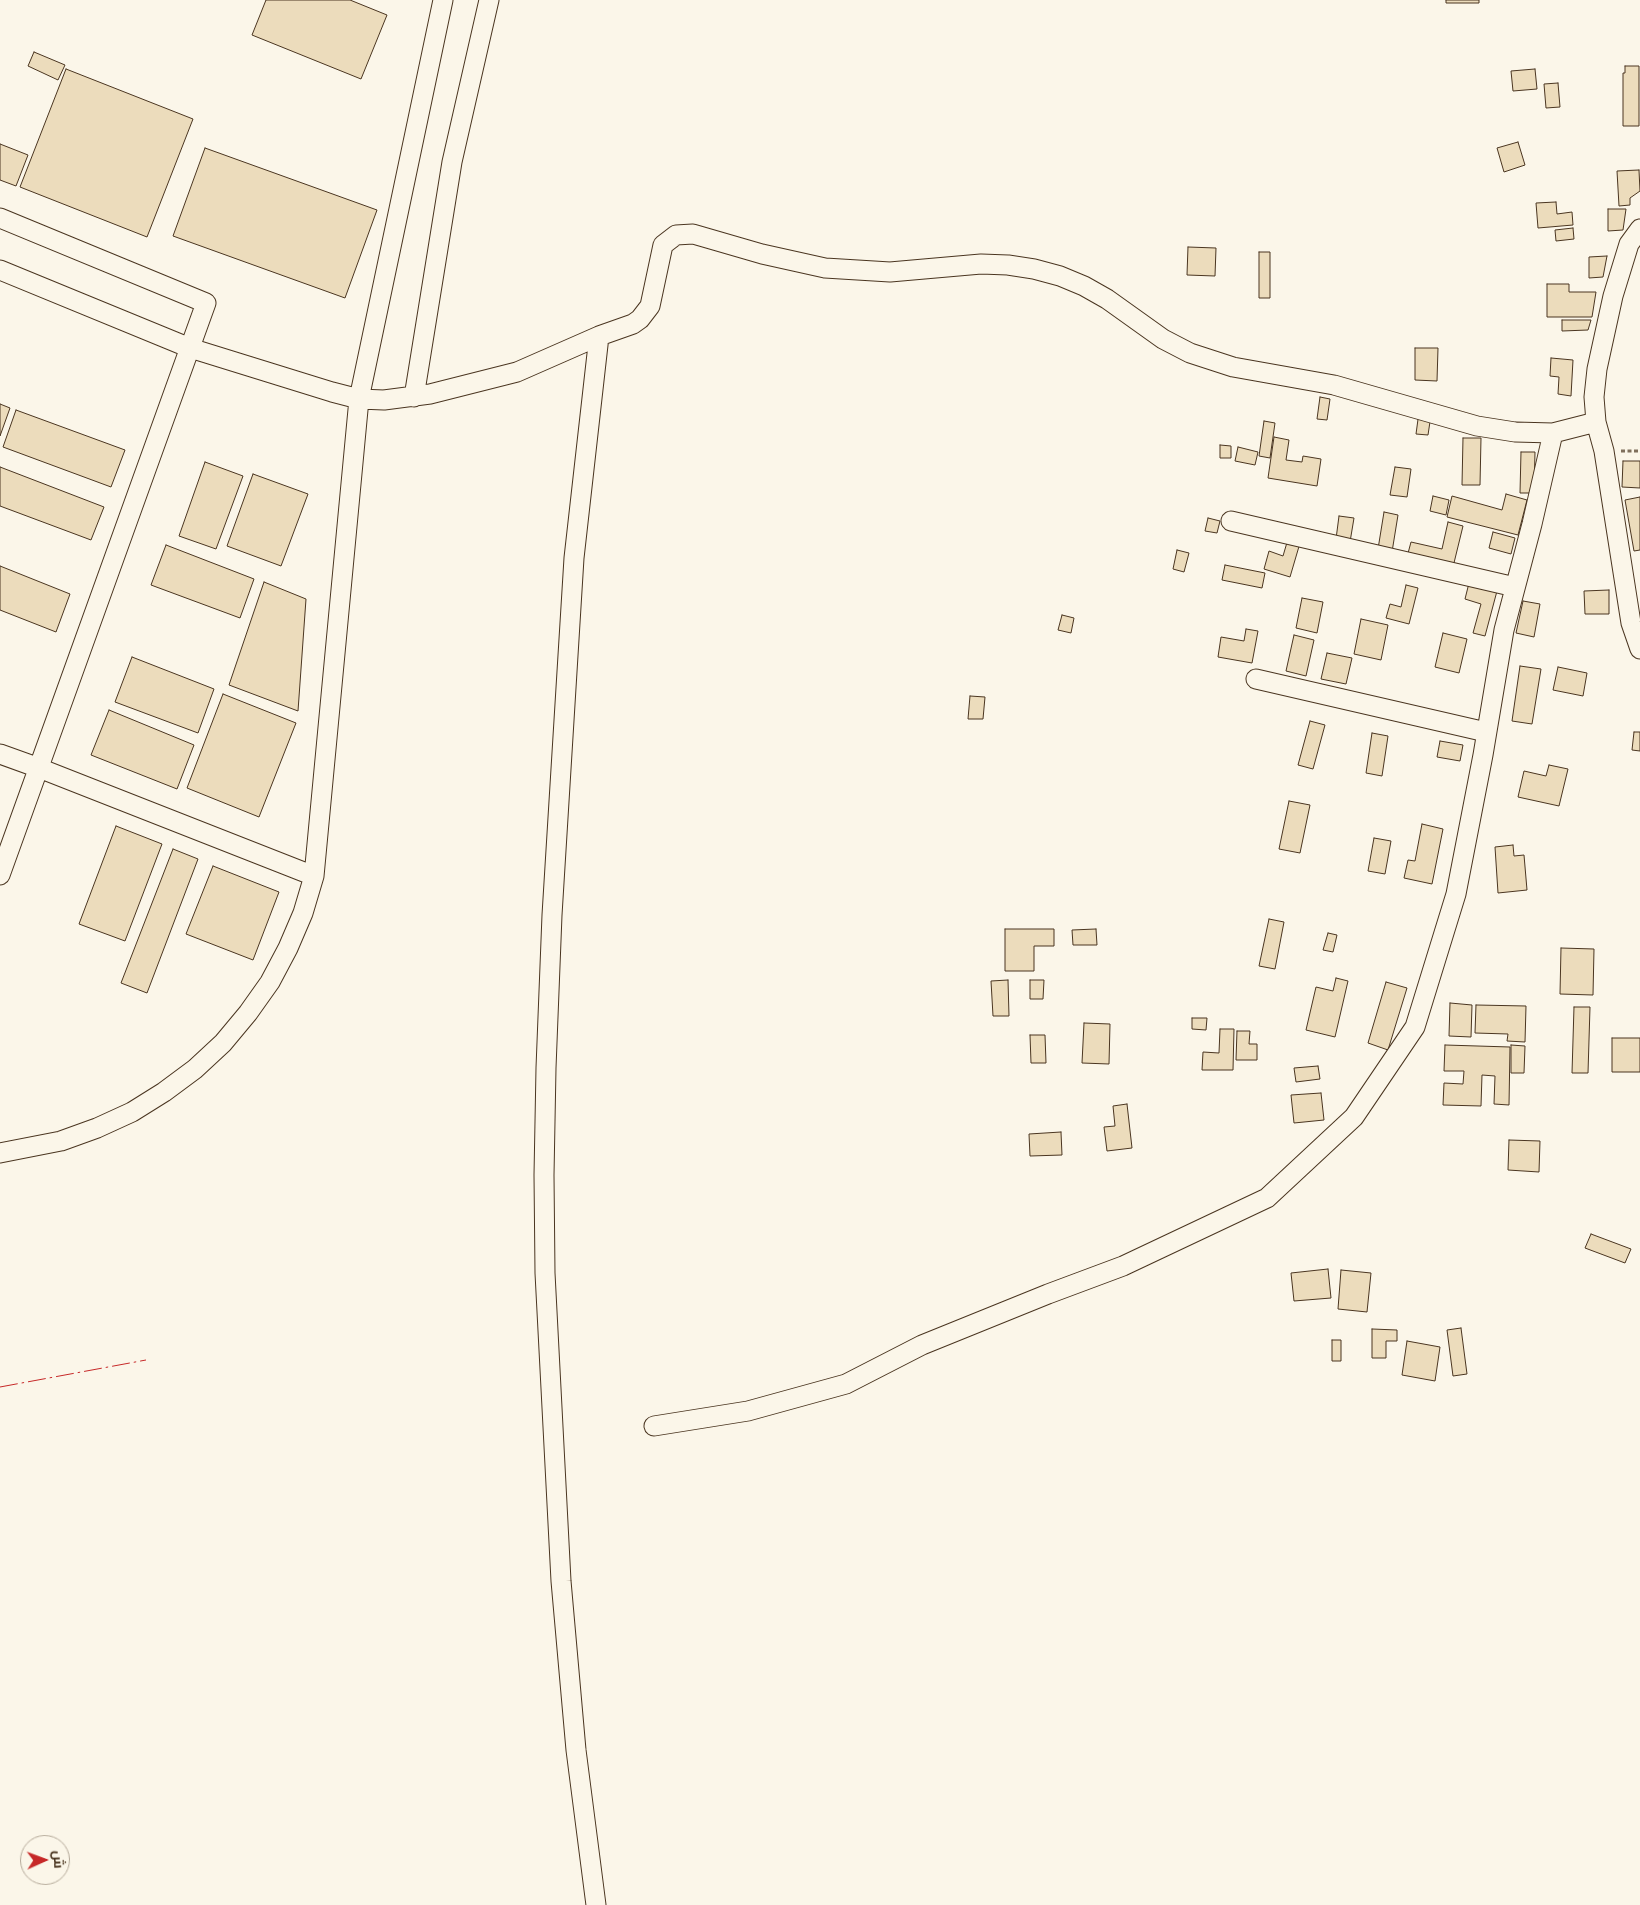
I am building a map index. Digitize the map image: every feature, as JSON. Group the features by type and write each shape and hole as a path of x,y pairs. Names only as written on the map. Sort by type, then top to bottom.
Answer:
{"street":[{"path":"0,1153 60,1141 97,1128 132,1112 164,1092 195,1069 223,1043 242,1021 270,982 288,948 303,913 314,876 359,399 443,0"},
{"path":"414,397 452,162 489,0"},
{"path":"0,218 206,303 0,875"},
{"path":"1640,229 1629,244 1613,296 1596,369 1594,397 1596,422 1604,451 1631,623 1640,649"},
{"path":"0,270 190,348 359,399 384,400 414,397 517,372 599,336 626,327 640,319 650,306 663,245 676,235 685,233 794,262 850,270 890,272 981,264 1008,265 1034,269 1084,286 1107,299 1163,339 1190,353 1233,367 1334,385 1477,426 1515,432 1554,433 1596,422"},
{"path":"596,1905 576,1750 561,1582 545,1273 544,1175 552,915 574,558 599,336"},
{"path":"654,1426 748,1410 846,1384 922,1345 1123,1266 1267,1198 1354,1117 1415,1027 1456,894 1504,630 1554,433"},
{"path":"1231,520 1515,587"},
{"path":"1256,679 1486,732"},
{"path":"0,754 314,876"}],"building":[{"path":"266,0 350,0 387,15 361,79 252,35"},
{"path":"1446,0 1479,0 1479,3 1446,3"},
{"path":"34,52 65,65 58,80 28,66"},
{"path":"1625,66 1639,66 1639,126 1623,126 1623,73 1625,73"},
{"path":"66,69 193,119 147,237 20,187"},
{"path":"1535,69 1537,89 1513,91 1511,71"},
{"path":"1558,83 1560,107 1546,108 1544,84"},
{"path":"1518,142 1525,165 1504,172 1497,148"},
{"path":"0,144 28,155 16,186 0,180"},
{"path":"205,148 377,210 345,298 173,236"},
{"path":"1639,170 1640,191 1630,198 1630,205 1619,206 1617,171"},
{"path":"1556,202 1557,214 1572,212 1573,225 1538,228 1536,203"},
{"path":"1608,209 1626,209 1623,230 1608,231"},
{"path":"1573,228 1574,239 1556,241 1555,230"},
{"path":"1188,247 1216,248 1215,276 1187,275"},
{"path":"1259,252 1270,252 1270,298 1259,298"},
{"path":"1607,256 1603,277 1589,278 1589,257"},
{"path":"1547,284 1569,284 1569,292 1596,292 1592,317 1547,317"},
{"path":"1562,320 1591,320 1588,330 1562,331"},
{"path":"1415,348 1438,348 1437,381 1415,380"},
{"path":"1551,358 1573,360 1571,396 1558,394 1559,377 1550,376"},
{"path":"1320,397 1330,399 1327,420 1317,419"},
{"path":"0,404 10,408 0,436"},
{"path":"16,410 125,450 111,487 3,447"},
{"path":"1419,412 1431,415 1428,435 1416,434"},
{"path":"1264,421 1275,423 1270,458 1259,456"},
{"path":"1274,437 1289,440 1286,460 1302,462 1303,456 1321,459 1317,486 1268,478"},
{"path":"1463,438 1481,438 1480,485 1462,485"},
{"path":"1220,445 1231,446 1231,458 1220,458"},
{"path":"1238,447 1258,452 1255,465 1235,461"},
{"path":"1521,452 1535,452 1534,493 1520,493"},
{"path":"1623,461 1640,461 1640,488 1622,487"},
{"path":"205,462 243,476 216,549 179,536"},
{"path":"0,467 104,507 91,540 0,506"},
{"path":"1395,467 1411,469 1407,497 1390,495"},
{"path":"253,474 308,494 281,566 227,546"},
{"path":"1506,494 1527,500 1518,535 1447,517 1452,496 1502,510"},
{"path":"1433,496 1449,500 1446,515 1430,511"},
{"path":"1640,497 1640,550 1634,551 1625,500"},
{"path":"1384,512 1398,515 1392,552 1378,549"},
{"path":"1339,516 1354,518 1350,542 1336,539"},
{"path":"1208,518 1220,521 1217,533 1205,531"},
{"path":"1448,522 1463,526 1453,567 1407,557 1411,542 1442,549"},
{"path":"1493,532 1515,538 1511,554 1489,548"},
{"path":"1288,539 1300,543 1290,577 1264,569 1269,551 1283,556"},
{"path":"166,545 254,579 240,618 151,585"},
{"path":"1177,550 1189,553 1184,572 1173,569"},
{"path":"1225,565 1265,573 1262,588 1222,580"},
{"path":"0,566 70,594 56,632 0,610"},
{"path":"264,582 306,599 298,711 229,685"},
{"path":"1469,583 1497,591 1485,636 1473,633 1481,604 1465,599"},
{"path":"1406,585 1418,588 1409,624 1386,618 1390,604 1401,607"},
{"path":"1609,590 1609,614 1585,614 1584,591"},
{"path":"1302,598 1323,602 1317,633 1296,628"},
{"path":"1523,601 1540,604 1534,637 1516,633"},
{"path":"1062,615 1074,618 1071,633 1058,630"},
{"path":"1361,619 1388,625 1381,660 1354,654"},
{"path":"1246,629 1258,631 1252,663 1218,657 1221,637 1244,641"},
{"path":"1443,633 1467,639 1459,673 1435,667"},
{"path":"1294,635 1314,640 1306,676 1286,671"},
{"path":"1327,653 1352,658 1346,684 1321,679"},
{"path":"132,657 214,689 198,733 115,702"},
{"path":"1520,666 1541,669 1532,724 1512,721"},
{"path":"1558,667 1587,673 1583,696 1553,690"},
{"path":"223,694 296,723 259,817 187,788"},
{"path":"970,696 985,697 983,719 968,719"},
{"path":"109,710 194,745 177,789 91,755"},
{"path":"1310,721 1325,725 1313,769 1298,765"},
{"path":"1634,732 1640,732 1640,751 1632,750"},
{"path":"1372,733 1388,736 1382,776 1366,773"},
{"path":"1440,741 1463,745 1460,761 1437,757"},
{"path":"1549,765 1568,769 1559,806 1518,797 1524,771 1546,776"},
{"path":"1289,801 1310,805 1300,853 1279,849"},
{"path":"1422,824 1443,829 1432,884 1404,878 1408,860 1415,861"},
{"path":"116,826 162,844 125,941 79,924"},
{"path":"1374,838 1391,841 1385,874 1368,871"},
{"path":"1513,845 1514,856 1524,855 1527,890 1498,893 1495,847"},
{"path":"173,849 198,859 147,993 121,983"},
{"path":"213,866 279,892 253,960 186,934"},
{"path":"1269,919 1284,922 1275,969 1259,966"},
{"path":"1005,929 1054,929 1054,946 1034,946 1034,971 1005,971"},
{"path":"1096,929 1097,945 1073,945 1072,930"},
{"path":"1328,933 1337,935 1333,952 1323,950"},
{"path":"1561,948 1594,949 1593,995 1560,994"},
{"path":"1336,978 1348,981 1335,1037 1306,1030 1316,987 1333,991"},
{"path":"1008,980 1009,1016 993,1016 991,981"},
{"path":"1030,980 1044,980 1043,999 1030,999"},
{"path":"1386,982 1407,988 1388,1050 1368,1043"},
{"path":"1450,1003 1472,1005 1471,1037 1449,1036"},
{"path":"1476,1005 1526,1006 1525,1042 1507,1041 1508,1034 1475,1033"},
{"path":"1574,1007 1590,1007 1588,1073 1572,1073"},
{"path":"1192,1018 1207,1018 1206,1030 1192,1029"},
{"path":"1084,1023 1110,1024 1109,1064 1082,1063"},
{"path":"1220,1029 1234,1029 1233,1070 1202,1070 1203,1052 1219,1053"},
{"path":"1237,1031 1250,1031 1249,1044 1257,1044 1257,1060 1236,1060"},
{"path":"1030,1035 1045,1035 1046,1063 1031,1063"},
{"path":"1612,1038 1640,1038 1640,1072 1612,1072"},
{"path":"1445,1045 1510,1047 1509,1105 1494,1104 1495,1076 1482,1075 1481,1106 1443,1105 1444,1083 1463,1084 1464,1071 1444,1071"},
{"path":"1511,1045 1525,1046 1524,1073 1511,1073"},
{"path":"1318,1066 1320,1079 1296,1082 1294,1068"},
{"path":"1321,1093 1324,1120 1294,1123 1291,1095"},
{"path":"1127,1104 1132,1148 1107,1151 1104,1127 1115,1126 1113,1106"},
{"path":"1061,1132 1062,1155 1030,1156 1029,1134"},
{"path":"1509,1140 1540,1141 1539,1172 1508,1170"},
{"path":"1591,1234 1631,1249 1625,1263 1585,1248"},
{"path":"1328,1269 1331,1298 1294,1301 1291,1273"},
{"path":"1341,1270 1371,1273 1367,1312 1338,1309"},
{"path":"1461,1328 1467,1374 1453,1376 1447,1330"},
{"path":"1372,1329 1397,1330 1397,1341 1386,1341 1386,1358 1372,1358"},
{"path":"1332,1340 1341,1340 1341,1361 1332,1361"},
{"path":"1407,1341 1440,1347 1435,1381 1402,1375"}],"power":[{"path":"0,1387 146,1360"}]}
